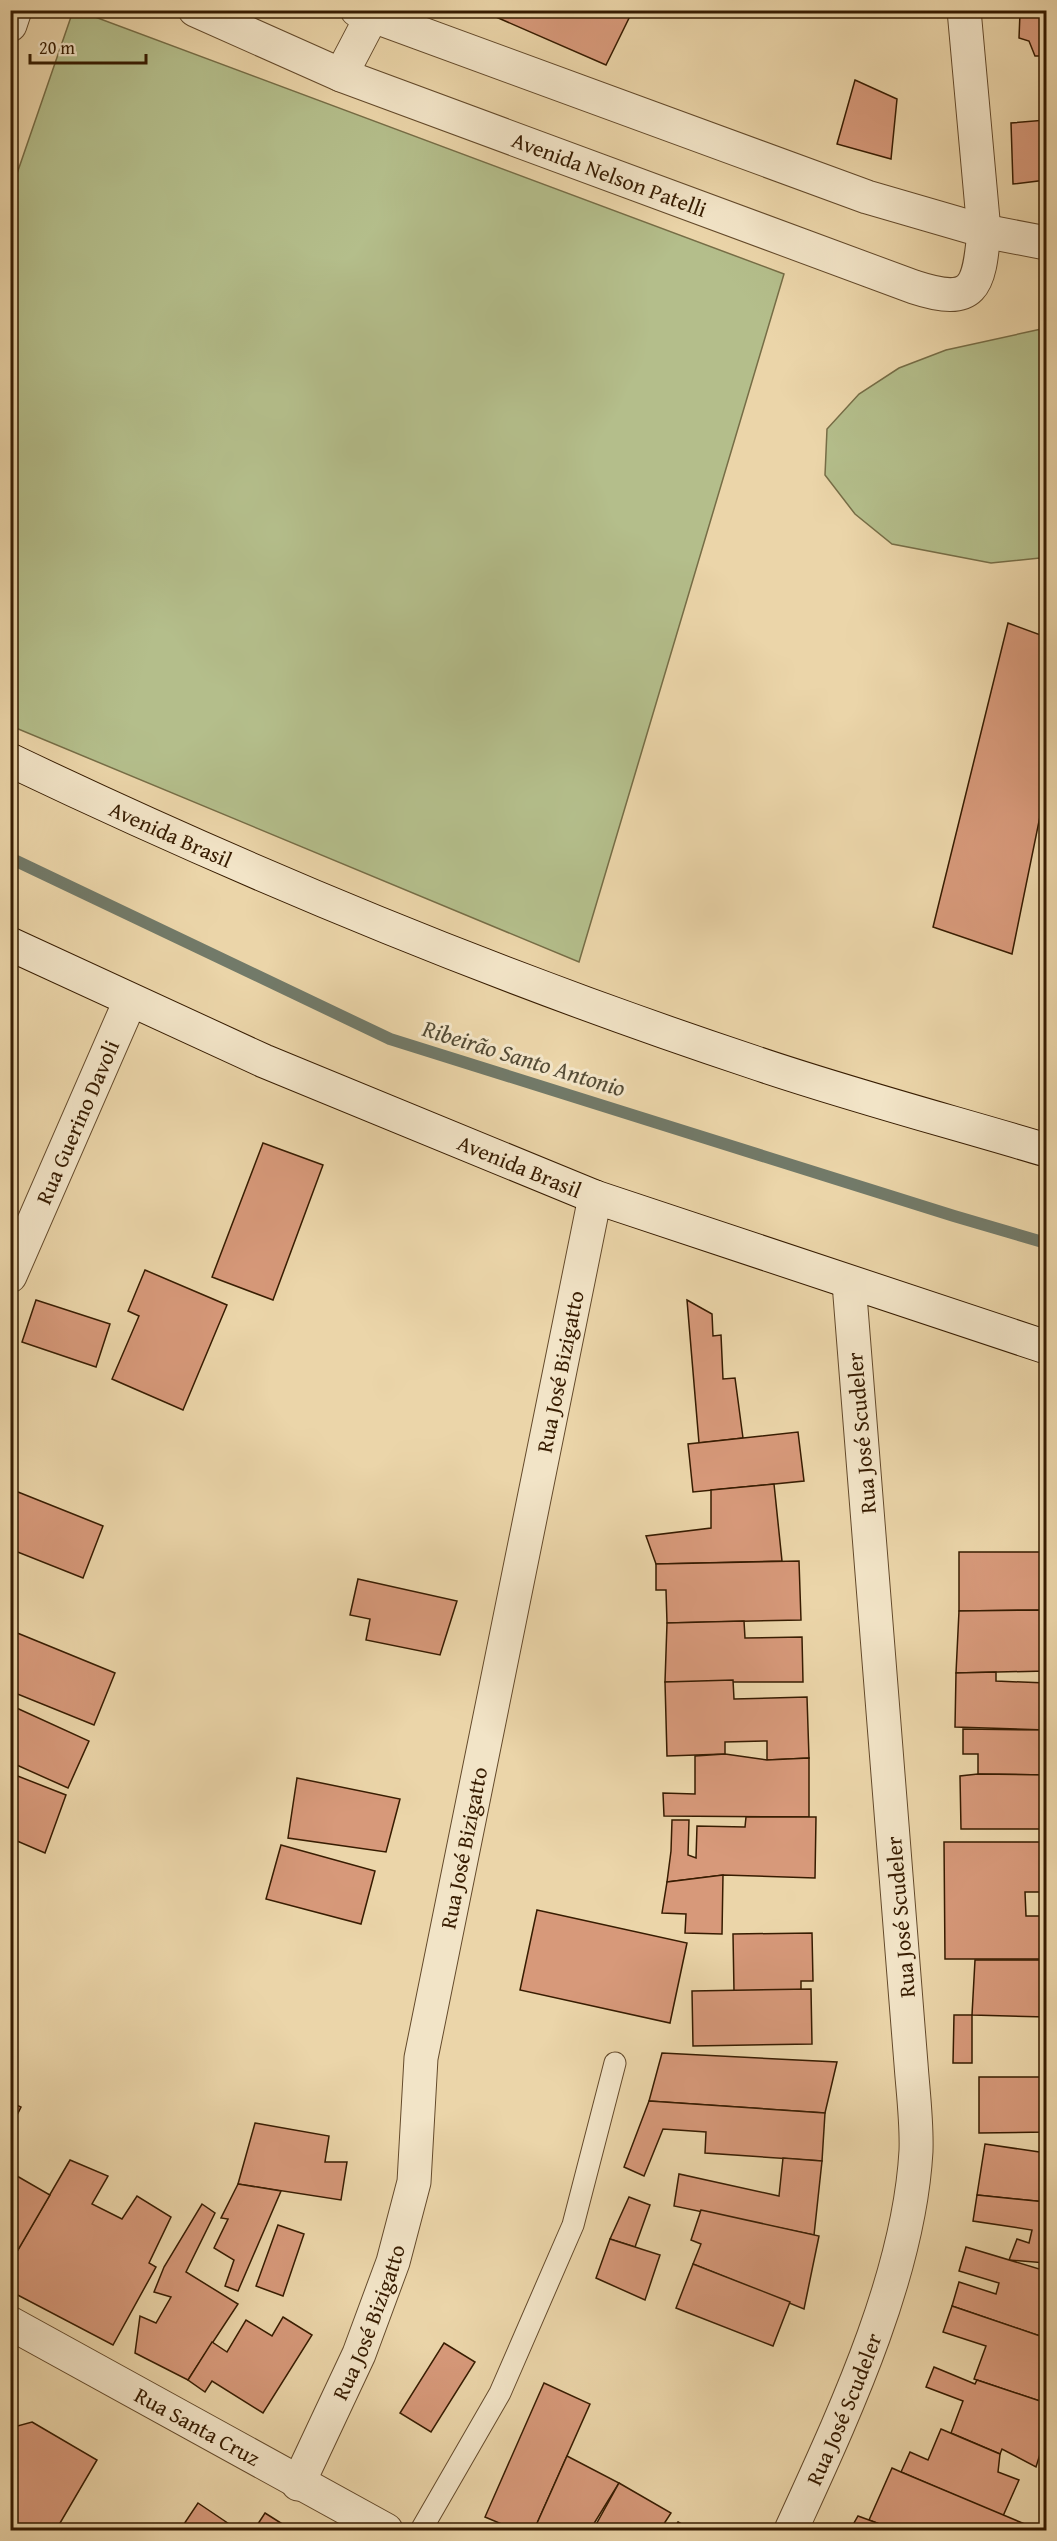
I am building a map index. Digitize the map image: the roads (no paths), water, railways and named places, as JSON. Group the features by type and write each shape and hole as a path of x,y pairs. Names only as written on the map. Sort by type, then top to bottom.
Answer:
{"street":[{"path":"10,25 15,10"},
{"name":"Avenida Nelson Patelli","path":"195,10 341,75 940,295 954,296 966,290 974,282 981,266 984,231 964,10"},
{"path":"341,75 368,12 867,197 984,231 1047,243"},
{"name":"Avenida Brasil","path":"10,760 72,790 365,918 565,995 754,1063 1047,1150"},
{"name":"Avenida Brasil","path":"10,944 130,1001 364,1103 595,1197 1047,1347"},
{"name":"Rua Guerino Davoli","path":"10,1276 130,1001"},
{"name":"Rua José Bizigatto","path":"298,2484 359,2354 393,2262 414,2182 421,2058 595,1197"},
{"name":"Rua José Scudeler","path":"791,2530 839,2424 885,2302 907,2217 916,2150 849,1283"},
{"name":"Rua Santa Cruz","path":"10,2323 298,2484 386,2530"}],"lane":[{"path":"421,2530 500,2393 573,2225 615,2063"}],"waterway":[{"name":"Ribeirão Santo Antonio","path":"10,858 390,1039 1046,1243"}]}
